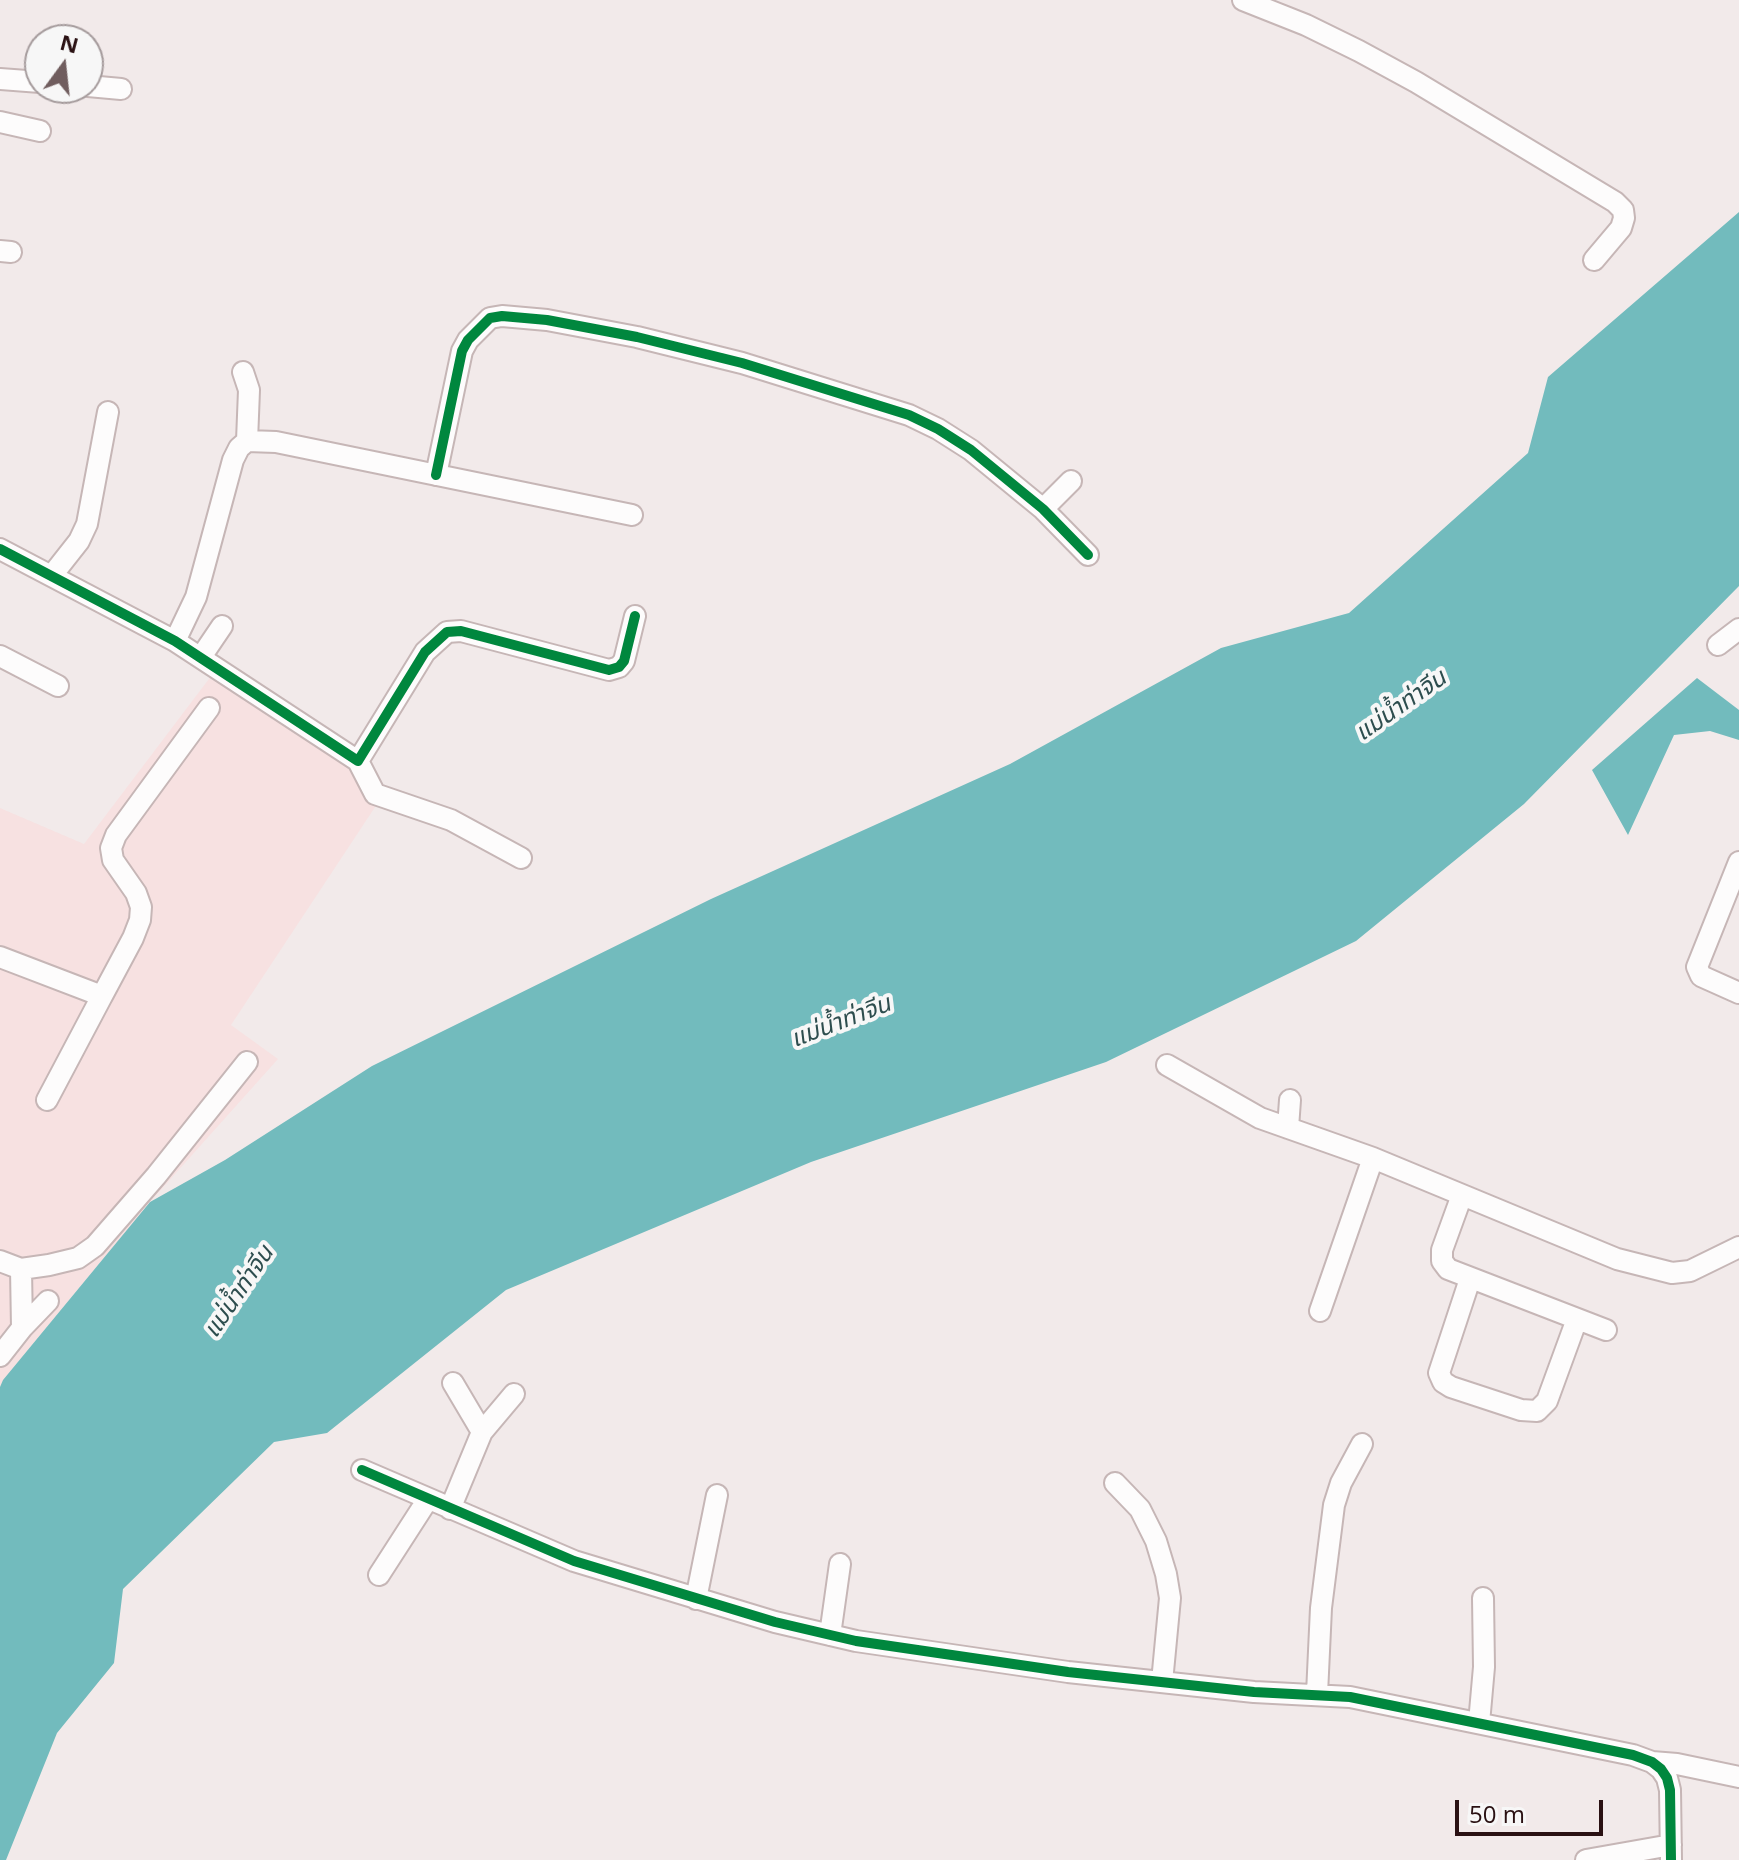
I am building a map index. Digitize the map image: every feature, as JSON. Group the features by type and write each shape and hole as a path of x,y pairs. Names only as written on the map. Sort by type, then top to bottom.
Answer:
{"street":[{"path":"1243,0 1306,25 1359,51 1615,202 1623,210 1621,228 1594,260"},
{"path":"0,79 24,81"},
{"path":"104,87 121,89"},
{"path":"0,122 40,131"},
{"path":"436,475 462,351 479,327 490,318 502,316 547,320 637,337 742,363 909,415 971,450 1043,509 1088,555"},
{"path":"243,372 249,390 247,441"},
{"path":"53,574 79,541 87,524 108,412"},
{"path":"175,641 196,597 233,460 247,441 276,442 632,515"},
{"path":"1043,509 1071,481"},
{"path":"0,549 53,574 201,657 358,761 375,794 451,820 521,858"},
{"path":"358,761 425,652 447,632 461,631 609,670 619,667 624,661 635,616"},
{"path":"201,657 222,626"},
{"path":"1718,645 1739,629"},
{"path":"0,656 58,686"},
{"path":"47,1100 140,920 141,907 136,893 113,860 111,848 116,835 209,708"},
{"path":"1739,862 1697,967 1701,976 1739,993"},
{"path":"0,957 102,996"},
{"path":"0,1261 21,1269 78,1258 95,1246 156,1176 247,1062"},
{"path":"1167,1065 1228,1102 1288,1128 1373,1158 1617,1259 1672,1273 1690,1271 1739,1247"},
{"path":"1288,1128 1290,1100"},
{"path":"1320,1311 1373,1158"},
{"path":"1462,1195 1442,1250 1442,1261 1448,1269 1606,1330"},
{"path":"21,1269 22,1328"},
{"path":"1470,1279 1439,1373 1443,1382 1451,1387 1521,1410 1537,1411 1547,1401 1577,1319"},
{"path":"0,1356 48,1301"},
{"path":"453,1383 482,1432"},
{"path":"450,1509 482,1432 514,1394"},
{"path":"1317,1694 1321,1608 1334,1505 1341,1483 1362,1444"},
{"path":"362,1470 574,1561 775,1622 856,1641 1068,1672 1373,1701 1633,1755 1652,1762 1738,1773"},
{"path":"1115,1483 1140,1509 1156,1541 1166,1574 1170,1598 1162,1682"},
{"path":"696,1599 717,1495"},
{"path":"379,1575 428,1499"},
{"path":"830,1635 840,1564"},
{"path":"1479,1723 1484,1667 1483,1598"},
{"path":"1586,1860 1671,1853 1670,1790 1661,1769 1652,1762"}],"shaded area":[{"path":"224,659 387,789 231,1025 278,1059 150,1202 0,1387 0,808 84,844"}],"water":[{"name":"แม่น้ำท่าจีน","path":"1739,212 1739,586 1524,804 1356,941 1106,1062 811,1162 506,1290 327,1433 274,1442 123,1589 114,1663 57,1733 6,1860 0,1860 0,1387 150,1202 225,1160 372,1066 711,899 1010,764 1221,648 1349,613 1528,453 1548,377"},
{"path":"1697,678 1739,710 1739,740 1710,731 1674,735 1628,835 1592,770"}],"cycle path":[{"path":"436,475 462,351 468,340 490,318 502,316 547,320 637,337 742,363 909,415 971,450 1043,509 1088,555"},
{"path":"0,549 175,641 358,761 425,652 447,632 461,631 609,670 619,667 624,661 635,616"},
{"path":"362,1470 574,1561 775,1622 856,1641 1068,1672 1254,1692 1350,1697 1633,1755 1652,1762 1667,1778 1670,1790 1671,1860"}]}
